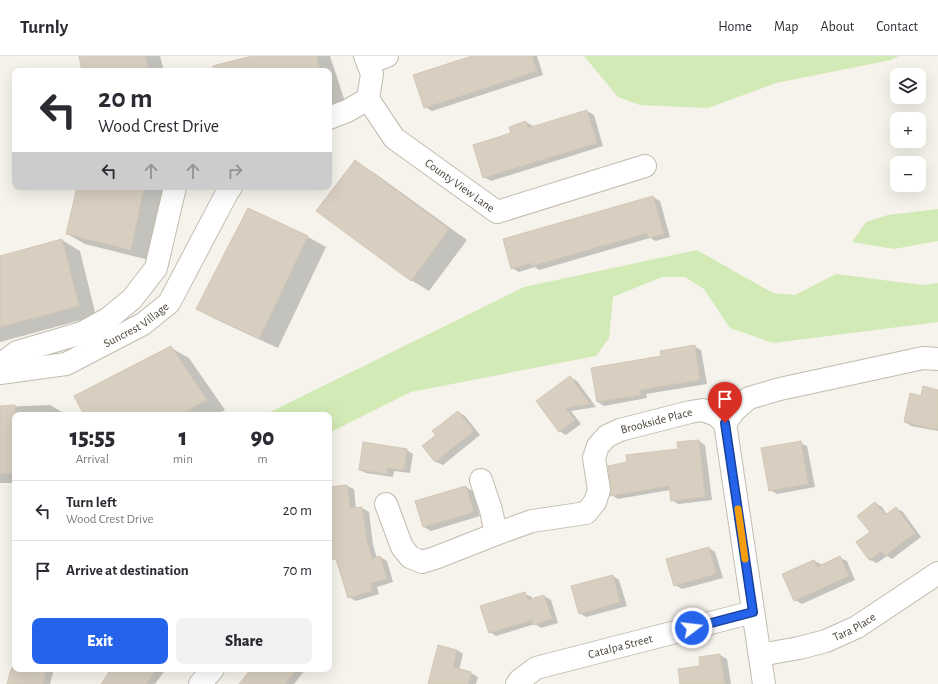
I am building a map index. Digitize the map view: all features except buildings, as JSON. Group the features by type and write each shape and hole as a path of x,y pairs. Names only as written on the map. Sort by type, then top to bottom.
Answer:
{"street":[{"path":"332,117 368,99 374,58"},
{"name":"County View Lane","path":"368,99 394,138 497,212 644,166"},
{"name":"Suncrest Village","path":"0,365 17,352 82,332 109,318 132,299 156,268 174,190"},
{"name":"Suncrest Village","path":"0,373 66,364 143,324 169,303 229,190"},
{"path":"764,684 725,423 735,410 749,398 780,389 923,358 938,359"},
{"name":"Brookside Place","path":"386,504 402,547 410,557 422,562 532,521 586,513 595,502 599,490 594,458 598,446 607,436 620,430 703,410 716,415 725,423"},
{"path":"481,480 491,510 496,534"},
{"name":"Tara Place","path":"760,655 799,648 826,641 857,627 938,573"},
{"name":"Catalpa Street","path":"517,684 536,668 753,612"},
{"path":"200,684 210,672"}],"green space":[{"path":"584,56 899,56 891,60 776,83 708,108 640,105 618,97"},
{"path":"938,209 938,241 894,249 852,242 866,222 888,215"},
{"path":"697,250 773,293 795,295 836,274 922,285 938,283 938,322 773,343 730,328 704,289 685,277 662,277 613,297 609,338 596,356 411,392 332,432 332,412 270,412 524,287"}],"slow traffic":[{"path":"738,509 745,559"}],"route":[{"path":"692,628 753,612 725,423"}]}
